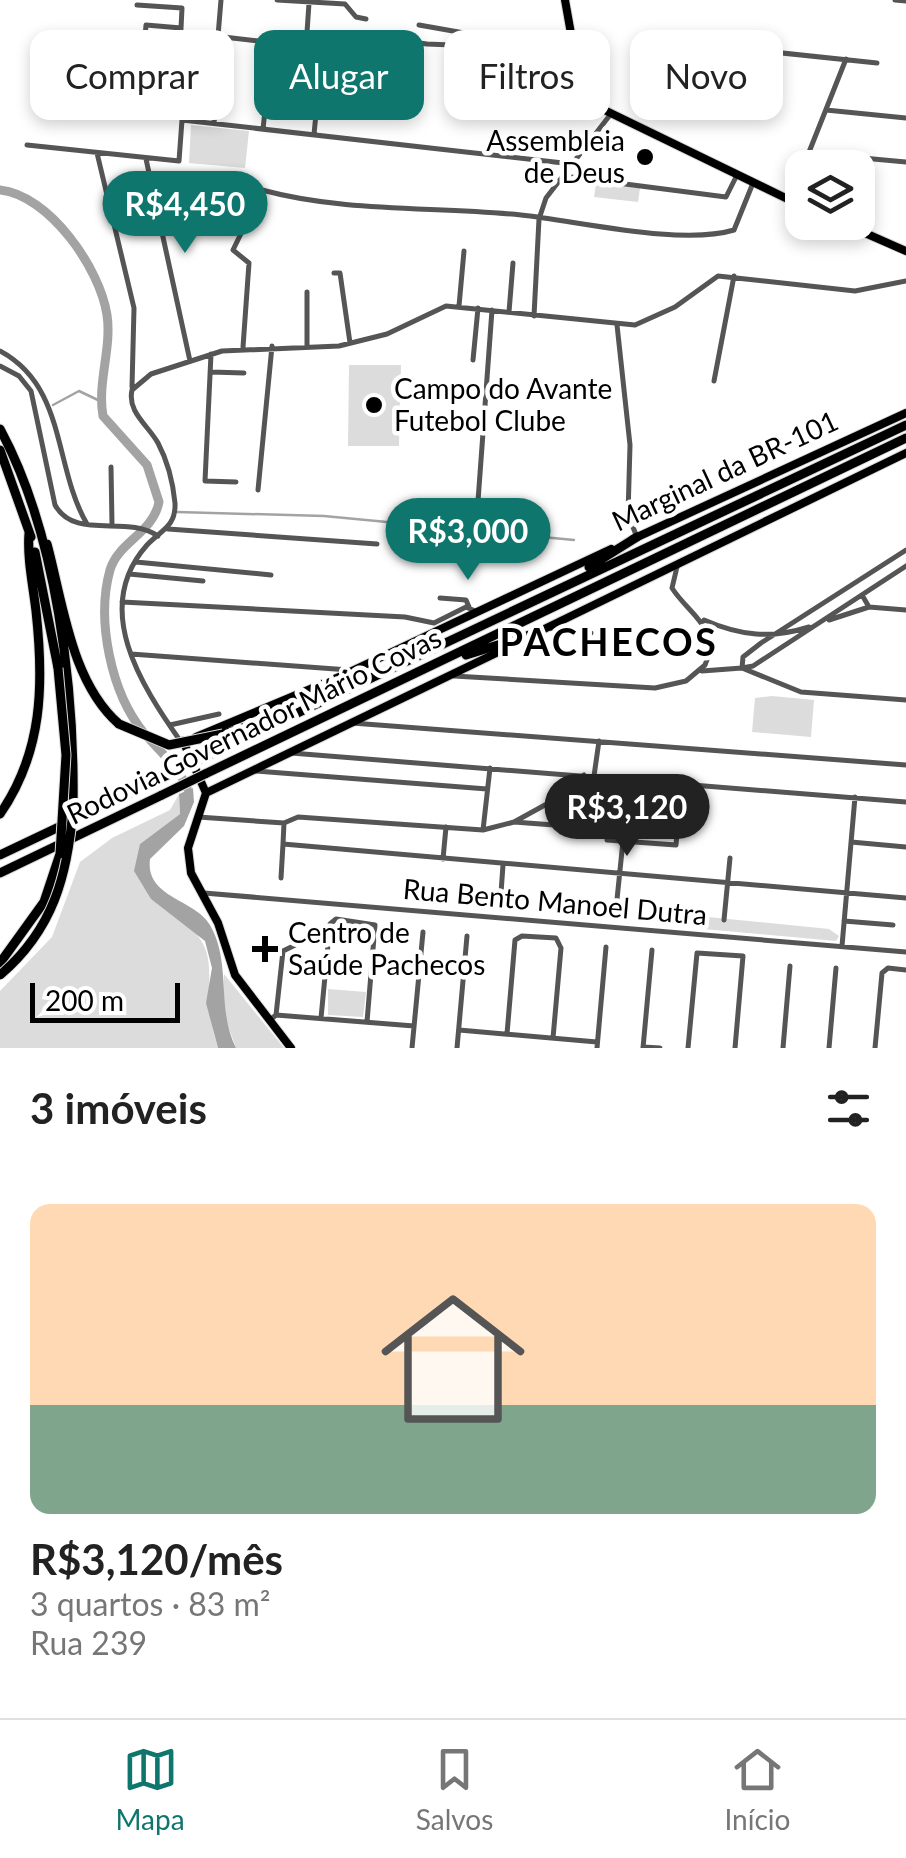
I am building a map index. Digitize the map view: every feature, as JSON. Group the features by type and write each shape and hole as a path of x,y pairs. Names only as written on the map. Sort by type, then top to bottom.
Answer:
{"highway":[{"name":"Rodovia Governador Mário Covas","path":"0,855 906,425"},
{"path":"0,428 40,514 84,676 100,706 119,724 170,744 223,734 298,711"},
{"name":"Rodovia Governador Mário Covas","path":"0,873 906,438"},
{"path":"0,450 29,532 62,668 66,755 60,854 44,902 0,963"},
{"path":"0,975 42,927 66,869 74,751 42,545 21,476"},
{"path":"0,814 26,768 38,725 40,664 29,532"},
{"path":"545,594 637,537"},
{"path":"434,664 536,634"}],"main road":[{"path":"565,0 570,30"},
{"path":"610,115 785,197"},
{"path":"875,237 906,251"},
{"name":"Marginal da BR-101","path":"181,742 357,669 472,609 906,413"},
{"path":"291,1048 273,1018 235,974 218,923 201,892 188,852 206,794 906,453"},
{"path":"181,742 206,794"}],"street":[{"path":"218,30 220,0"},
{"path":"277,0 348,4 356,17 366,18"},
{"path":"895,0 906,1"},
{"path":"307,30 309,3"},
{"path":"136,5 182,8 181,30 146,25 146,30"},
{"path":"419,25 447,30"},
{"path":"783,53 877,63"},
{"path":"809,150 846,60"},
{"path":"826,110 906,118"},
{"path":"27,146 179,162 182,120 572,164"},
{"path":"263,129 264,120"},
{"path":"314,134 316,120"},
{"path":"534,316 539,219 546,198 606,120"},
{"path":"98,153 134,308 132,406 158,443 166,463 175,504 168,529"},
{"path":"146,158 190,361"},
{"path":"875,159 906,162"},
{"path":"562,176 726,197 738,172"},
{"path":"184,178 392,211 444,208 689,236 729,232 754,180"},
{"path":"243,347 249,262 233,250 262,190"},
{"path":"459,306 464,251"},
{"path":"509,312 513,264"},
{"path":"334,272 340,273 350,344"},
{"path":"132,390 151,374 212,354 243,347 350,344 388,334 438,308 459,306 617,325 658,316 707,280 734,276 855,290 906,281"},
{"path":"714,381 734,276"},
{"path":"307,292 307,348"},
{"path":"473,360 478,308"},
{"path":"478,500 492,310"},
{"path":"617,325 630,445 628,515 637,537"},
{"path":"258,490 272,346"},
{"path":"0,352 17,360 42,386 73,496 87,524"},
{"path":"212,354 205,481 236,482"},
{"path":"0,366 25,382 55,505 74,523 142,525 155,534"},
{"path":"210,372 244,374"},
{"path":"111,467 112,524"},
{"path":"181,742 129,654 122,632 122,602 129,574 155,534 168,529 377,544"},
{"path":"742,668 743,657 770,636 906,550"},
{"path":"136,562 271,575"},
{"path":"681,562 671,576 672,588 701,619 714,668"},
{"path":"446,676 480,674 655,688 678,684 714,668 753,666 906,566"},
{"path":"129,574 203,581"},
{"path":"862,594 869,607"},
{"path":"122,602 405,616 429,623 472,609 462,599 440,598"},
{"path":"701,619 744,635 770,636 869,607 906,610"},
{"path":"708,634 715,625"},
{"path":"548,628 591,633"},
{"path":"781,634 784,646"},
{"path":"129,654 309,669 357,669"},
{"path":"702,671 709,657"},
{"path":"742,668 801,692 906,700"},
{"path":"170,725 219,714"},
{"path":"350,723 906,765"},
{"path":"594,776 599,741"},
{"path":"288,753 906,802"},
{"path":"483,830 490,768"},
{"path":"253,770 487,790"},
{"path":"198,817 284,823 298,817 483,830 514,822 554,800 584,776"},
{"path":"611,778 606,840 676,845 679,810"},
{"path":"842,946 855,798"},
{"path":"514,822 594,828"},
{"path":"282,878 284,823"},
{"path":"443,860 446,827"},
{"path":"851,842 906,847"},
{"path":"283,844 906,898"},
{"path":"616,909 623,844"},
{"path":"724,920 730,858"},
{"path":"501,893 503,865"},
{"name":"Rua Bento Manoel Dutra","path":"201,892 906,952"},
{"path":"844,920 893,925"},
{"path":"321,1018 330,924"},
{"path":"368,1022 375,925 330,924 283,951 273,1018 414,1026"},
{"path":"412,1048 422,932"},
{"path":"458,1048 467,936"},
{"path":"507,1034 516,938 560,942 553,1038"},
{"path":"459,1030 597,1045 606,947"},
{"path":"652,950 643,1047 660,1048"},
{"path":"688,1048 697,953 743,956 735,1048"},
{"path":"783,1048 790,966"},
{"path":"829,1048 836,968"},
{"path":"875,1048 884,970 906,970"}],"shaded area":[{"path":"191,125 249,131 245,168 189,163"},
{"path":"596,183 640,188 638,202 594,197"},
{"name":"Campo do Avante Futebol Clube","path":"349,365 401,365 399,446 348,446"},
{"path":"755,698 814,700 811,737 752,732"},
{"path":"193,788 194,802 184,826 150,859 151,872 163,890 194,909 210,925 221,955 227,1018 236,1048 218,1048 206,1003 212,968 205,941 151,899 134,871 140,844 180,814 179,794"},
{"path":"179,794 180,814 140,844 151,899 179,917 205,949 211,1021 218,1048 0,1048 0,991 52,937 80,862 112,838 170,810"},
{"path":"688,915 829,929 839,936 836,941 693,928 685,920"},
{"path":"224,974 284,1048 236,1048 223,1012"},
{"path":"328,989 366,992 363,1017 328,1015"}],"waterway":[{"path":"0,190 18,195 54,219 83,256 102,296 108,327 103,416 147,465 159,502 150,522 120,552 110,570 105,611 109,655 132,717 187,788"},
{"path":"53,405 79,391 100,401"},
{"path":"177,512 324,516 574,540"}],"place":[{"name":"Assembleia de Deus","path":"645,157"},
{"name":"Campo do Avante Futebol Clube","path":"374,405"},
{"name":"Centro de Saúde Pachecos","path":"265,949"}],"district":[{"name":"PACHECOS","path":"609,643"}]}
